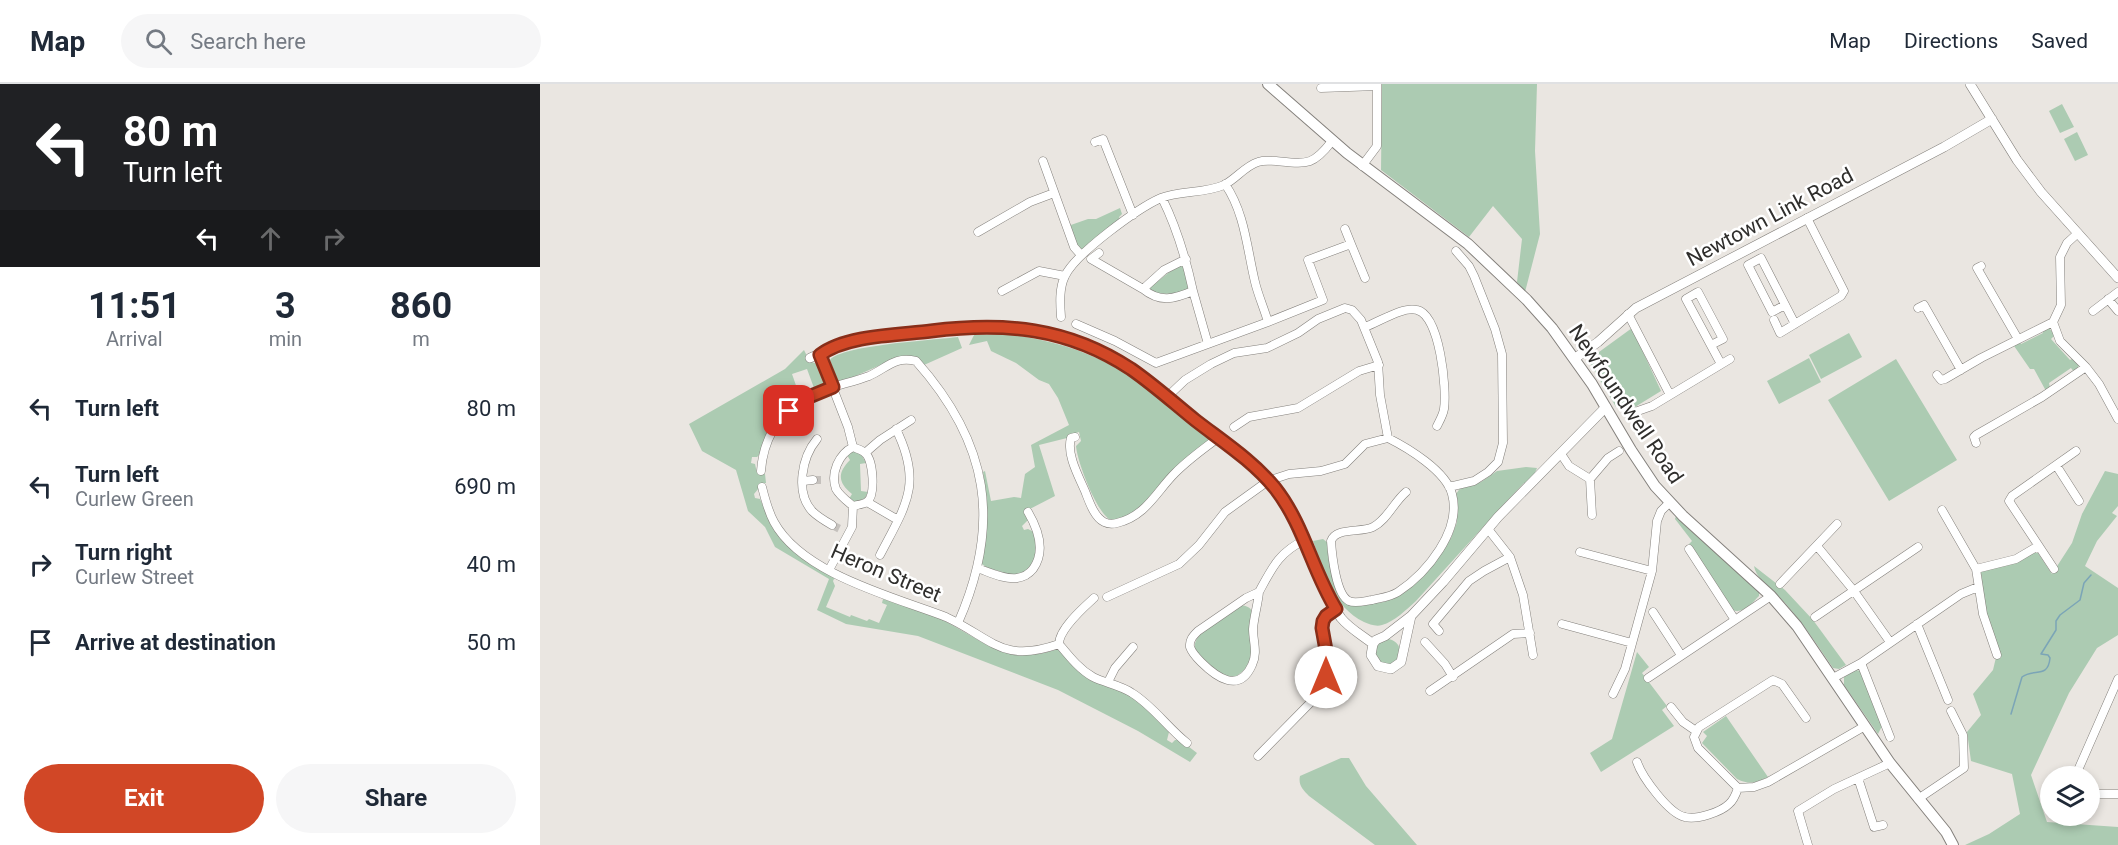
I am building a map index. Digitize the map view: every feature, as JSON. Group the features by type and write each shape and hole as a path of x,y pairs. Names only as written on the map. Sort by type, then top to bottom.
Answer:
{"main road":[{"name":"Newfoundwell Road","path":"1268,84 1362,166 1468,244 1502,274 1552,328 1606,407 1635,457 1669,503 1771,596 1797,626 1890,763 1946,832 1953,845"}],"street":[{"path":"1970,84 2041,192 2118,278"},
{"path":"1321,88 1377,85 1377,146 1362,166"},
{"name":"Newtown Link Road","path":"1574,359 1598,342 1628,314 1664,293 1944,147 1992,119"},
{"path":"1095,142 1103,139 1133,215"},
{"path":"1061,317 1060,298 1065,276 1081,255 1133,215 1162,198 1225,184 1255,162 1305,163 1314,161 1332,141"},
{"path":"1042,161 1074,247 1081,255"},
{"path":"1225,184 1238,209 1255,282 1268,322"},
{"path":"978,232 1030,202 1054,193"},
{"path":"1162,198 1179,235 1208,344"},
{"path":"1773,320 1780,333 1841,296 1844,291 1807,218"},
{"path":"1345,229 1365,278"},
{"path":"1937,375 1941,380 1945,379 2053,322 2061,305 2060,257 2067,243 2078,233"},
{"path":"1076,324 1114,340 1156,363 1323,300 1308,260 1351,243"},
{"path":"1449,487 1474,481 1494,468 1501,455 1503,427 1504,370 1500,341 1474,276 1469,266 1455,251"},
{"path":"1099,253 1092,259 1143,289 1152,297 1177,298 1193,291"},
{"path":"1785,305 1772,312 1748,265 1761,258 1795,324"},
{"path":"1143,289 1164,270 1186,259"},
{"path":"1981,266 1977,268 2018,339"},
{"path":"1002,291 1040,271 1065,276"},
{"path":"1711,345 1723,339 1698,292 1686,299 1721,364"},
{"path":"2093,311 2118,292"},
{"path":"2108,299 2118,311"},
{"path":"1918,308 1924,304 1961,370"},
{"path":"1166,398 1185,380 1211,364 1234,353 1274,345 1345,308 1352,310 1365,327 1379,365 1381,402 1388,438"},
{"path":"1365,327 1405,310 1419,310 1426,316 1443,364 1445,402 1444,412 1437,426"},
{"path":"1628,314 1670,395"},
{"path":"2053,322 2060,341 2100,384 2118,419"},
{"path":"810,357 849,343 904,334 987,326 1030,329 1058,336 1099,352 1130,369 1251,464 1268,481 1294,517 1323,586 1342,619 1373,644"},
{"path":"820,355 853,447 865,453 872,469 870,499 853,506"},
{"path":"760,471 758,460 767,441 782,417 804,399 871,375 893,361 908,359 915,361 947,404 976,459 981,479 984,508 982,544 971,591 958,623"},
{"path":"1632,413 1652,406 1730,359"},
{"path":"1234,427 1249,417 1298,408 1359,371 1379,365"},
{"path":"1976,443 1974,437 1976,435 2042,397 2086,367"},
{"path":"1411,616 1401,662 1391,669 1378,666 1371,655 1373,644 1411,616 1488,529 1606,407"},
{"path":"865,453 880,440 911,420"},
{"path":"880,555 908,496 910,467 896,429"},
{"path":"1075,437 1071,438 1070,449 1083,486 1100,519 1112,524 1139,514 1174,474 1194,455 1218,438"},
{"path":"1107,597 1179,564 1199,545 1225,512 1268,481 1289,474 1321,471 1344,464 1365,444 1388,438 1424,460 1449,487 1454,507 1452,524 1444,543 1417,576 1396,593 1368,601 1350,601 1342,593 1338,584 1331,548 1332,538 1339,533 1367,529 1377,524 1406,492"},
{"path":"817,439 807,454 803,489 811,510 832,525"},
{"path":"829,570 845,532 854,521 853,506 839,494 834,480 835,470 841,457 853,447"},
{"path":"1592,515 1590,479 1608,458 1619,451"},
{"path":"2054,569 2009,501 2012,496 2076,451"},
{"path":"1561,454 1569,466 1590,479"},
{"path":"2056,465 2079,501"},
{"path":"803,481 813,480"},
{"path":"824,480 834,480"},
{"name":"Heron Street","path":"760,492 782,535 798,551 829,570 855,583 958,623 1005,650 1035,652 1059,644"},
{"path":"867,502 898,520"},
{"path":"1613,694 1625,669 1652,571 1657,521 1669,503"},
{"path":"1942,510 1976,569 1983,614 1996,655"},
{"path":"977,568 1012,578 1024,576 1030,572 1035,565 1040,548 1035,524 1028,512"},
{"path":"1780,584 1837,524"},
{"path":"1488,529 1510,557 1523,596 1533,655"},
{"path":"1259,592 1246,598 1192,637 1190,647 1193,653 1212,674 1221,679 1233,681 1247,672 1252,665 1256,654 1253,629 1259,592 1278,559 1290,547 1305,540"},
{"path":"1816,546 1854,591 1890,642"},
{"path":"1976,569 2016,558 2038,546"},
{"path":"1815,617 1918,547"},
{"path":"1689,549 1735,620"},
{"path":"1580,552 1652,571"},
{"path":"1440,631 1431,621 1470,581 1510,557"},
{"path":"1833,678 1861,663 1961,594 1978,587"},
{"path":"1648,678 1771,596"},
{"path":"1094,598 1069,625 1059,639 1059,644 1084,671 1131,692 1144,701 1174,733 1187,743"},
{"path":"1258,756 1322,688 1329,667 1322,628 1323,621 1336,609"},
{"path":"1653,612 1681,655"},
{"path":"1562,624 1632,643"},
{"path":"1917,624 1948,700"},
{"path":"1430,691 1513,634 1530,633"},
{"path":"1384,636 1398,639 1403,647"},
{"path":"1425,642 1445,664 1453,677"},
{"path":"1108,682 1114,668 1133,647"},
{"path":"1861,663 1890,737"},
{"path":"2080,766 2118,679"},
{"path":"1696,731 1773,680 1782,684 1806,718"},
{"path":"1671,707 1683,722 1696,731"},
{"path":"1918,799 1964,768 1963,735 1951,711"},
{"path":"1696,731 1695,741 1698,748 1738,788 1754,787 1768,782 1865,726"},
{"path":"1637,762 1648,783 1670,807 1685,817 1700,816 1729,805 1738,788"},
{"path":"1809,845 1798,811 1834,789 1890,763"},
{"path":"1858,778 1875,827 1883,825"},
{"path":"2100,794 2118,794"}],"green space":[{"path":"1382,84 1537,84 1535,151 1540,234 1525,292 1517,282 1522,239 1493,206 1469,237 1381,170"},
{"path":"2062,104 2074,127 2060,133 2049,111"},
{"path":"2077,132 2088,155 2075,161 2064,139"},
{"path":"1120,208 1122,214 1120,219 1081,251 1077,248 1068,226 1088,219 1096,219"},
{"path":"1178,265 1184,267 1189,290 1168,294 1147,290"},
{"path":"1632,328 1661,391 1635,407 1631,401 1616,407 1588,360"},
{"path":"2049,328 2055,335 2051,339 2070,360 2074,358 2079,366 2074,372 2071,368 2049,383 2050,388 2046,391 2034,369 2030,369 2012,343 2019,340 2021,344 2043,333 2042,329"},
{"path":"1849,333 1862,357 1821,379 1809,355"},
{"path":"1007,334 1061,345 1113,366 1150,391 1209,439 1207,444 1136,514 1113,521 1107,518 1101,510 1084,476 1076,446 1081,441 1079,432 1067,438 1039,445 1055,496 1024,512 1028,520 1022,526 1024,530 1034,532 1036,553 1031,566 1026,571 1013,575 982,564 987,503 983,472 985,471 991,501 1021,498 1025,474 1035,467 1031,445 1069,425 1058,398 1049,384 1039,380 1016,363 991,351 987,341 969,345 974,335"},
{"path":"958,337 962,348 924,365 912,356 901,356 844,381 838,382 830,360 852,350"},
{"path":"804,350 810,362 817,364 822,370 825,386 811,391 814,388 807,369 792,374 799,394 804,392 804,395 782,414 760,454 752,457 751,463 755,464 757,473 765,474 766,483 759,484 754,494 755,498 760,499 772,525 835,577 833,581 835,586 826,607 850,617 851,615 879,623 887,605 882,603 883,599 938,617 987,645 1015,655 1044,653 1058,649 1079,670 1138,700 1169,732 1167,740 1172,743 1180,740 1197,753 1190,762 1138,731 1058,690 918,636 846,624 817,610 829,579 775,547 765,527 748,511 736,470 702,451 689,424 785,369"},
{"path":"1809,358 1821,382 1779,404 1767,381"},
{"path":"1896,359 1957,460 1889,501 1828,400"},
{"path":"854,451 861,454 866,463 860,464 861,491 868,492 865,498 855,503 849,499 852,494 844,486 841,478 843,469 850,460 847,455"},
{"path":"1526,467 1537,468 1528,483 1524,483 1416,601 1396,618 1380,626 1368,624 1353,615 1337,598 1313,541 1323,539 1328,543 1339,595 1359,605 1384,602 1405,591 1451,538 1457,522 1456,494 1461,487 1481,482 1497,471"},
{"path":"2105,471 2118,474 2118,506 2112,513 2117,516 2097,541 2085,566 2118,588 2118,635 2097,648 2069,693 2031,775 2040,801 2040,826 2118,827 2118,845 1965,845 1989,834 2020,814 2012,774 1971,761 1967,732 1981,715 1973,694 1993,670 1998,649 1985,614 1981,572 1984,568 2032,552 2038,553 2052,574 2072,543 2082,514"},
{"path":"1676,516 1759,592 1759,596 1747,607 1740,611 1732,610 1689,544 1692,541 1675,519"},
{"path":"1754,566 1785,590 1813,620 1846,665 1839,669 1833,668 1798,618 1759,577"},
{"path":"1240,605 1248,607 1253,614 1254,643 1247,667 1231,679 1200,658 1195,649 1196,641 1202,632"},
{"path":"1387,639 1396,643 1400,652 1396,661 1387,665 1378,661 1374,652 1378,643"},
{"path":"1637,652 1649,667 1642,673 1667,706 1662,710 1674,726 1601,772 1590,753 1612,739"},
{"path":"1855,670 1862,671 1882,726 1878,734 1844,685 1844,677"},
{"path":"1726,716 1768,777 1753,782 1737,779 1702,743 1707,736 1703,732"},
{"path":"1341,758 1349,758 1366,786 1417,845 1375,845 1305,792 1300,785 1300,776"}],"waterway":[{"path":"2011,714 2022,677 2046,669 2050,658 2048,655 2041,654 2056,630 2056,621 2060,615 2080,600 2084,583 2091,575"}],"tunnel":[{"path":"813,480 824,480"},
{"path":"832,525 842,530"}],"route":[{"path":"789,411 804,399 833,387 820,355 834,347 872,338 966,327 1008,327 1054,334 1099,352 1130,369 1151,385 1251,464 1275,488 1294,517 1311,552 1323,586 1336,609 1323,621 1322,628 1329,667 1326,677"}]}
